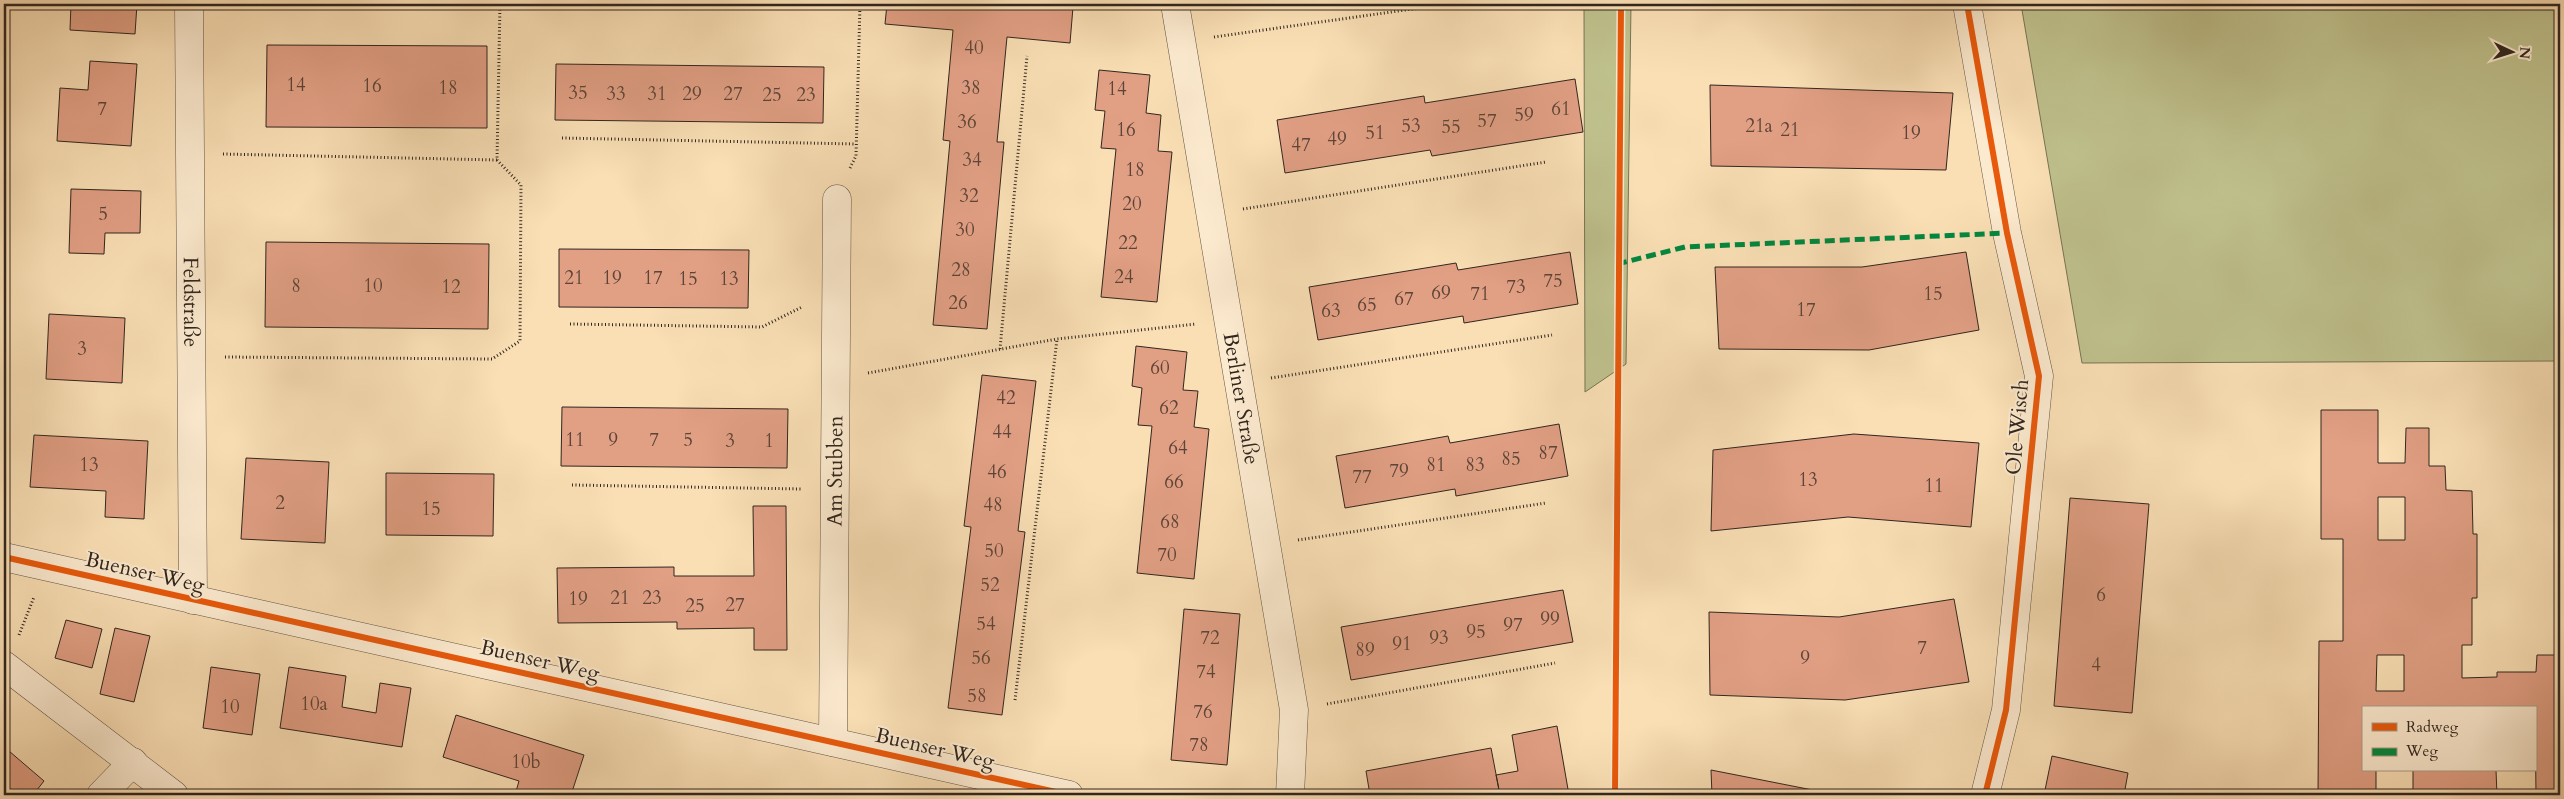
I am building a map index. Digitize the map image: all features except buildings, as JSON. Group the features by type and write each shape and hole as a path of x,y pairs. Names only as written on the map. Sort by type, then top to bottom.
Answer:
{"street":[{"name":"Feldstraße","path":"189,4 193,600"},
{"name":"Berliner Straße","path":"1175,4 1294,710 1290,795"},
{"name":"Ole Wisch","path":"1966,4 2007,233 2039,376 2006,710 1985,795"},
{"name":"Am Stubben","path":"833,742 837,199"},
{"name":"Buenser Weg","path":"4,557 1069,795"},
{"path":"5,666 174,795"},
{"path":"102,795 133,762"}],"path":[{"path":"497,160 500,4"},
{"path":"837,199 856,156 860,4"},
{"path":"1181,42 1448,4"},
{"path":"1615,795 1621,4"},
{"path":"1000,349 1027,56"},
{"path":"562,138 856,144"},
{"path":"190,153 497,160 521,185 520,341 492,359 192,356"},
{"path":"1210,214 1546,162"},
{"path":"570,324 762,326 836,291"},
{"path":"836,379 1057,338 1228,320"},
{"path":"1238,383 1552,335"},
{"path":"1015,700 1057,338"},
{"path":"572,486 835,490"},
{"path":"1266,544 1546,503"},
{"path":"5,666 46,566"},
{"path":"1294,710 1555,663"}],"green space":[{"path":"1584,4 1631,4 1626,364 1585,392"},
{"path":"2021,4 2560,4 2560,361 2082,363"}],"marked path":[{"path":"1617,264 1685,247 2007,233"}],"cycle path":[{"path":"1615,795 1621,4"},
{"path":"1967,4 2007,233 2039,376 2006,710 1985,795"},
{"path":"4,557 1069,795"}]}
